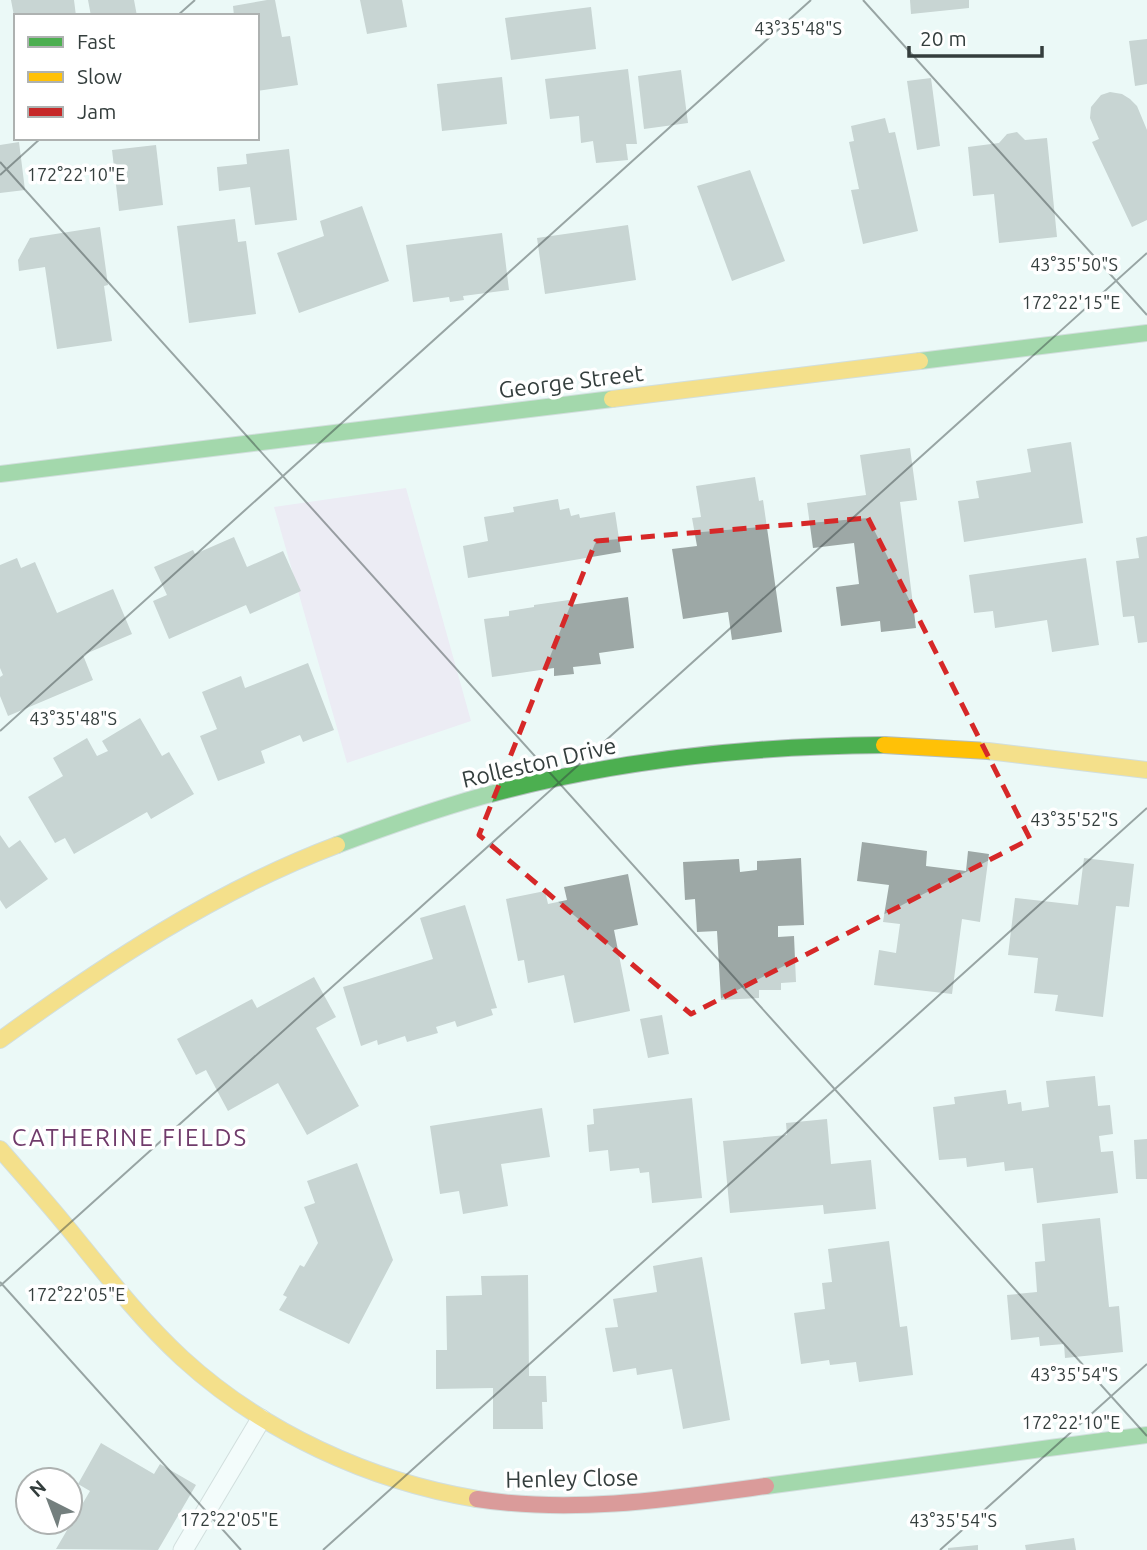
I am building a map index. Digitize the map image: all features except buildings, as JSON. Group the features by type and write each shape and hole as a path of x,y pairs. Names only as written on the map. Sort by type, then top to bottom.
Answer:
{"street":[{"name":"George Street","path":"0,474 1147,333"},
{"name":"Rolleston Drive","path":"0,1040 132,948 253,882 376,831 503,791 581,774 696,755 828,747 891,745 958,749 1147,770"},
{"name":"Henley Close","path":"0,1149 134,1311 188,1364 221,1391 261,1419 369,1469 425,1487 494,1501 543,1506 608,1504 1147,1435"}],"lane":[{"path":"183,1550 261,1419"}],"highlighted area":[{"path":"868,518 1030,839 691,1014 479,835 596,541"}],"shaded area":[{"path":"406,488 471,721 347,763 274,507"}],"traffic: fast":[{"path":"920,361 1147,333"},
{"path":"0,474 612,399"},
{"path":"337,845 464,801 582,773 732,752 884,745"},
{"path":"766,1486 1147,1435"}],"traffic: slow":[{"path":"612,399 920,361"},
{"path":"884,745 988,751 1147,770"},
{"path":"0,1040 162,931 248,884 337,845"},
{"path":"0,1149 140,1315 182,1358 214,1385 247,1409 319,1450 397,1480 477,1499"}],"traffic: jam":[{"path":"477,1499 586,1505 658,1500 766,1486"}],"district":[{"name":"CATHERINE FIELDS","path":"130,1137"}]}
